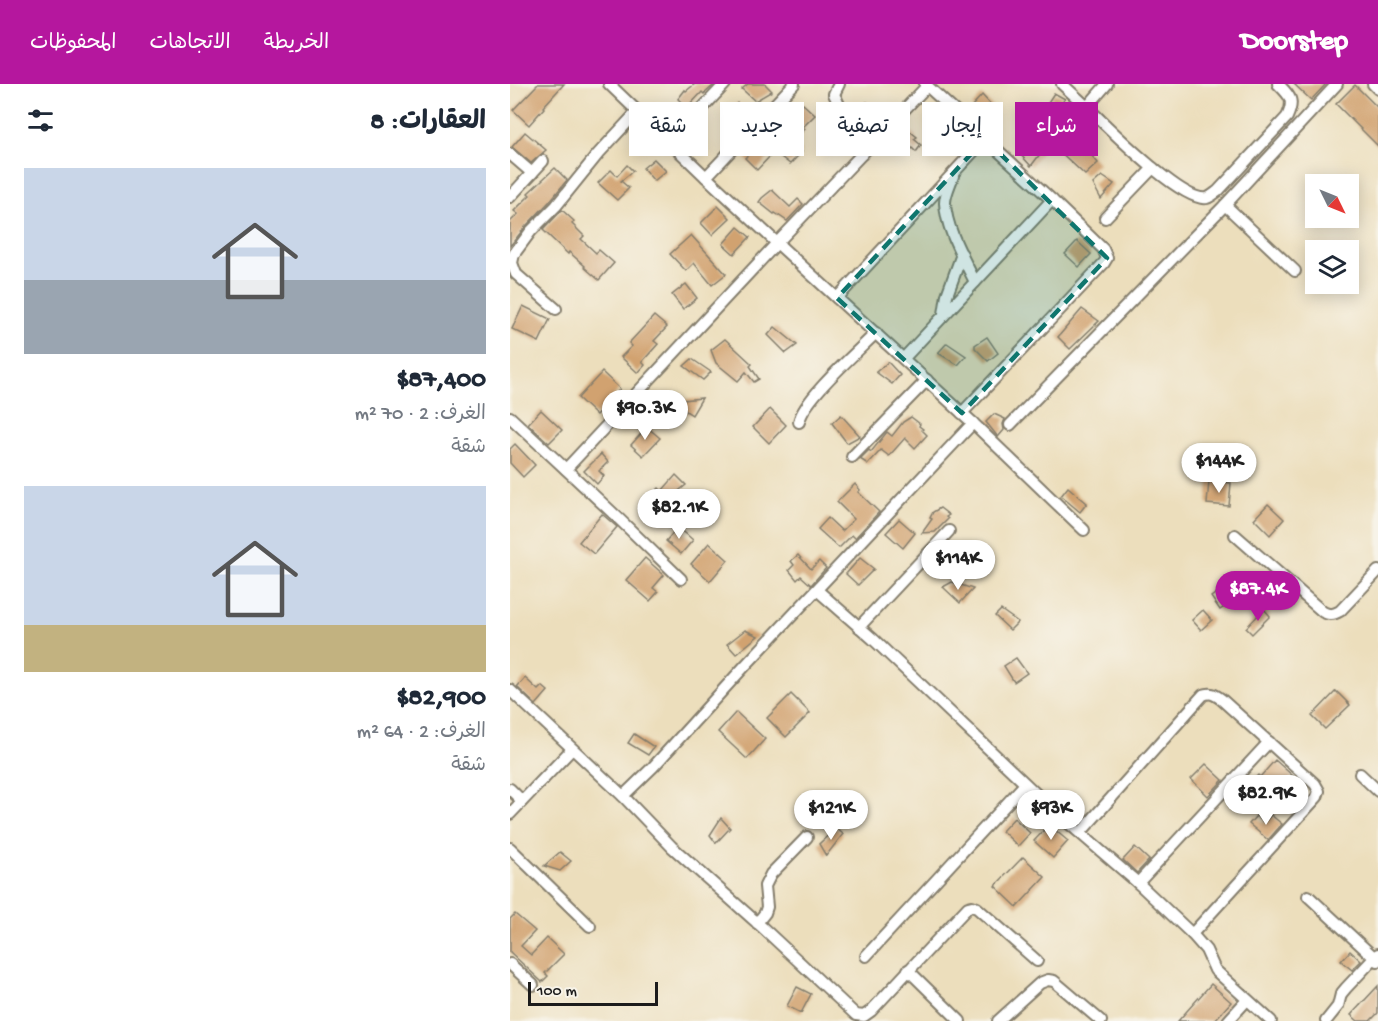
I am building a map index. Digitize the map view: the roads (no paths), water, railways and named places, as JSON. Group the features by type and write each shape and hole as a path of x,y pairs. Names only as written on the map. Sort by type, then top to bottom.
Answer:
{"street":[{"path":"609,84 629,104"},
{"path":"708,102 725,84"},
{"path":"706,177 794,84"},
{"path":"837,102 834,94 838,84"},
{"path":"1062,84 1082,102"},
{"path":"1091,102 1107,84"},
{"path":"1098,117 1170,182 1191,195 1209,198 1287,117 1291,98 1278,84"},
{"path":"1010,425 1225,205 1337,84"},
{"path":"1373,84 1378,89"},
{"path":"910,102 926,85 945,102"},
{"path":"556,309 516,274 512,263 514,254 531,231 556,206 598,154 629,121"},
{"path":"510,154 532,173"},
{"path":"962,413 1107,258 1103,249 1003,155"},
{"path":"684,156 904,358 1084,530"},
{"path":"566,469 860,156"},
{"path":"837,298 969,156"},
{"path":"510,197 543,160"},
{"path":"1105,218 1153,168"},
{"path":"956,170 946,194 945,204 950,228 975,282"},
{"path":"904,358 1052,200"},
{"path":"1225,205 1295,271"},
{"path":"944,315 947,295 962,254"},
{"path":"799,422 800,414 816,393 876,333"},
{"path":"852,457 927,380"},
{"path":"510,417 681,579"},
{"path":"623,796 653,767 973,423"},
{"path":"859,627 949,531"},
{"path":"1235,535 1328,615 1340,611 1378,571"},
{"path":"817,590 1052,809 1081,832 1192,934 1206,950 1215,970 1271,1021"},
{"path":"510,690 623,796 672,847 758,923 856,1015 864,1016 871,1011 968,907 977,908 1037,961"},
{"path":"1081,832 1203,695 1209,693 1214,694 1315,784 1319,791 1317,797 1192,934"},
{"path":"1138,883 1269,742"},
{"path":"510,814 572,749"},
{"path":"1360,774 1378,791"},
{"path":"866,956 1025,784"},
{"path":"510,789 522,801"},
{"path":"758,923 767,907 765,886 771,874 807,837"},
{"path":"510,848 590,926"},
{"path":"1308,896 1377,958 1341,994 1338,1006 1326,1021"},
{"path":"510,963 532,985"},
{"path":"908,970 960,1021"},
{"path":"998,1021 1040,983 1048,980 1054,981 1101,1021"},
{"path":"1228,1021 1247,1000"}]}
